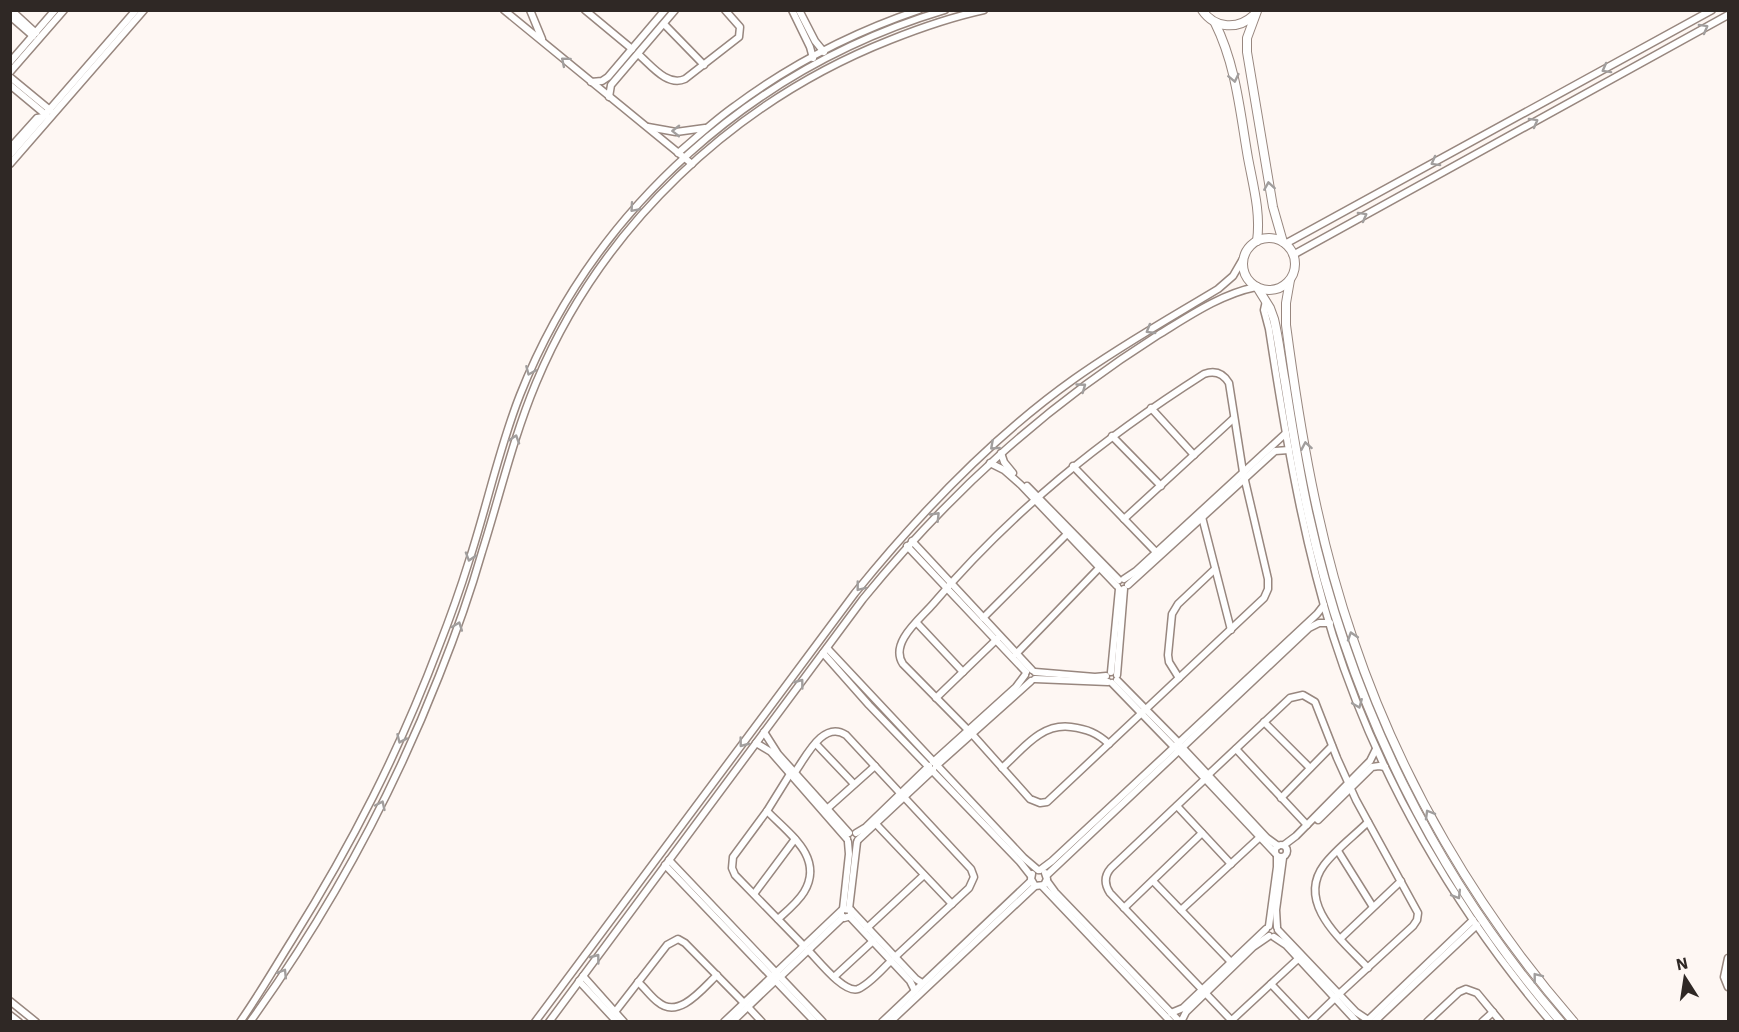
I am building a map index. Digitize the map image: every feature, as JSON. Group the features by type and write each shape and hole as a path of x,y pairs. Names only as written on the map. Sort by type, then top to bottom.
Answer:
{"main road":[{"path":"1194,10 1223,40"},
{"path":"1215,23 1227,26 1239,25 1249,20 1258,11"},
{"path":"1258,11 1247,38 1247,52 1273,207 1284,243 1293,255 1295,268 1290,280 1285,310 1287,332 1318,510 1335,580 1356,650 1389,733 1450,850 1485,907 1525,962 1574,1022"},
{"path":"1203,13 1215,23 1231,61 1258,220 1257,241"},
{"path":"1284,243 1270,238 1257,241 1244,257 1244,272 1266,301 1276,325 1290,445 1347,655 1388,755 1441,855 1481,919 1561,1022"},
{"path":"1256,287 1267,290 1277,289 1290,280"},
{"path":"1441,855 1447,855 1450,850"},
{"path":"1450,870 1453,865 1459,864"}],"street":[{"path":"11,10 34,35"},
{"path":"10,63 55,10"},
{"path":"10,72 63,10"},
{"path":"10,155 136,10"},
{"path":"10,164 144,10"},
{"path":"530,10 546,45"},
{"path":"585,10 666,78 674,82 685,80 738,39 739,25 725,10"},
{"path":"609,97 609,89 665,10"},
{"path":"591,82 600,82 608,77 664,24 675,10"},
{"path":"792,10 814,46 824,52"},
{"path":"799,10 814,46 813,58"},
{"path":"240,1022 330,879 354,836 399,743 452,611 512,417 544,339 564,304 605,243 681,155 709,127 765,85 813,58 878,25 919,10"},
{"path":"681,155 754,101 819,62 881,32 945,10"},
{"path":"250,1022 301,946 356,854 421,719 470,591 521,420 554,345 581,297 608,258 632,226 668,187 747,118 803,82 858,53 950,19 984,10"},
{"path":"1194,10 1203,13"},
{"path":"1284,243 1712,10"},
{"path":"506,11 692,164"},
{"path":"1293,255 1728,15"},
{"path":"10,16 34,35"},
{"path":"664,24 704,65"},
{"path":"1652,44 1657,54"},
{"path":"1637,52 1643,56 1644,61"},
{"path":"10,77 46,114"},
{"path":"608,77 614,82"},
{"path":"10,85 46,114"},
{"path":"10,148 37,118 46,114"},
{"path":"644,125 676,132 709,127"},
{"path":"660,180 668,187"},
{"path":"1323,223 1330,234"},
{"path":"535,1022 760,719 895,544 965,472 1008,432 1088,370 1218,289 1233,276 1244,257"},
{"path":"549,1022 769,725 909,544 1001,453 1032,426 1094,379 1187,318 1234,292 1256,287"},
{"path":"1218,289 1223,298"},
{"path":"1266,301 1264,313 1269,329 1301,514 1324,605 1345,670 1376,749 1430,850 1475,923 1551,1022"},
{"path":"1182,310 1187,318"},
{"path":"1217,372 1223,375 1228,383 1243,476 1268,579 1268,589 1260,603 1050,800 1043,803 1036,802 1030,799 971,731 903,664 900,657 900,644 992,540 1073,466 1151,408 1204,374 1217,372"},
{"path":"1151,408 1194,455"},
{"path":"1024,419 1026,425 1032,426"},
{"path":"1124,519 1233,419"},
{"path":"1008,432 1013,434 1016,441"},
{"path":"1122,585 1202,518 1286,433"},
{"path":"1112,436 1161,486"},
{"path":"1112,678 1118,641 1122,585 1243,476 1275,451 1290,445"},
{"path":"1001,453 1004,462 1016,477 1122,585"},
{"path":"990,463 1004,470 1037,498 1067,534 1122,585"},
{"path":"1073,466 1156,552"},
{"path":"1202,518 1231,630"},
{"path":"983,618 1067,534"},
{"path":"909,544 1030,675 1112,678 1278,856"},
{"path":"1016,654 1100,567"},
{"path":"1179,678 1169,662 1168,655 1172,614 1178,604 1215,569"},
{"path":"949,586 1016,654 1030,675"},
{"path":"1220,708 1324,605"},
{"path":"917,623 963,672"},
{"path":"1039,870 1052,861 1309,628 1319,623 1330,623"},
{"path":"936,698 997,639"},
{"path":"825,651 1039,881 1180,1022 1186,1012 1231,962 1272,931"},
{"path":"724,1022 746,1005 846,912 852,838 883,814 1030,675"},
{"path":"1271,984 1308,1022 1417,920 1417,910 1349,786 1315,702 1307,696 1298,694 1290,698 1264,722 1111,867 1106,874 1105,882 1108,890 1124,908 1232,1021 1271,984 1299,958"},
{"path":"774,703 777,707 782,708"},
{"path":"760,719 766,720 769,725"},
{"path":"1264,722 1310,768"},
{"path":"1002,768 1041,732 1052,727 1086,729 1109,744"},
{"path":"838,731 846,735 973,873 972,885 893,959 856,990 847,988 834,977 733,872 732,860 792,773 825,733 838,731"},
{"path":"764,732 792,773"},
{"path":"756,743 771,752 852,838"},
{"path":"816,744 854,784"},
{"path":"1281,798 1332,746"},
{"path":"1236,749 1307,825"},
{"path":"1171,1013 1183,1008 1204,991 1272,931 1278,856 1275,850 1283,847 1349,786 1370,761 1376,749"},
{"path":"828,808 875,766"},
{"path":"1283,847 1349,786 1372,768 1385,767"},
{"path":"1206,777 1267,838 1283,847 1287,854 1278,856"},
{"path":"882,1022 922,983 1039,881 1132,789"},
{"path":"813,796 828,808 852,838"},
{"path":"1177,806 1231,864"},
{"path":"767,811 804,848 810,859 808,880 800,897 778,919"},
{"path":"852,838 876,824 883,814"},
{"path":"1368,822 1321,870 1316,893 1321,915 1368,968"},
{"path":"876,824 952,904"},
{"path":"989,825 1039,870"},
{"path":"1124,908 1202,833"},
{"path":"1181,910 1260,837"},
{"path":"754,894 795,839"},
{"path":"1338,851 1373,907"},
{"path":"667,862 806,1008 823,1022"},
{"path":"1039,870 1039,881"},
{"path":"1039,870 1039,881"},
{"path":"867,928 924,875"},
{"path":"1341,938 1401,880"},
{"path":"1152,881 1231,962"},
{"path":"846,912 867,928 912,983 915,991"},
{"path":"846,912 873,941 922,983"},
{"path":"1272,931 1337,996 1370,1021 1475,923"},
{"path":"1272,931 1337,996 1357,1022"},
{"path":"613,1018 670,942 678,939 685,943 762,1022"},
{"path":"834,977 873,941"},
{"path":"890,1022 897,1019 963,949"},
{"path":"1113,957 1171,1022"},
{"path":"1728,958 1724,976 1728,987"},
{"path":"639,982 658,1003 675,1008 686,1003 717,975"},
{"path":"581,979 613,1018 624,1022"},
{"path":"1427,1022 1459,992 1466,989 1477,993 1501,1022"},
{"path":"10,1001 36,1022"},
{"path":"732,1022 746,1005"},
{"path":"806,1008 815,1022"},
{"path":"1482,1022 1493,1012"},
{"path":"10,1015 19,1022"}]}
